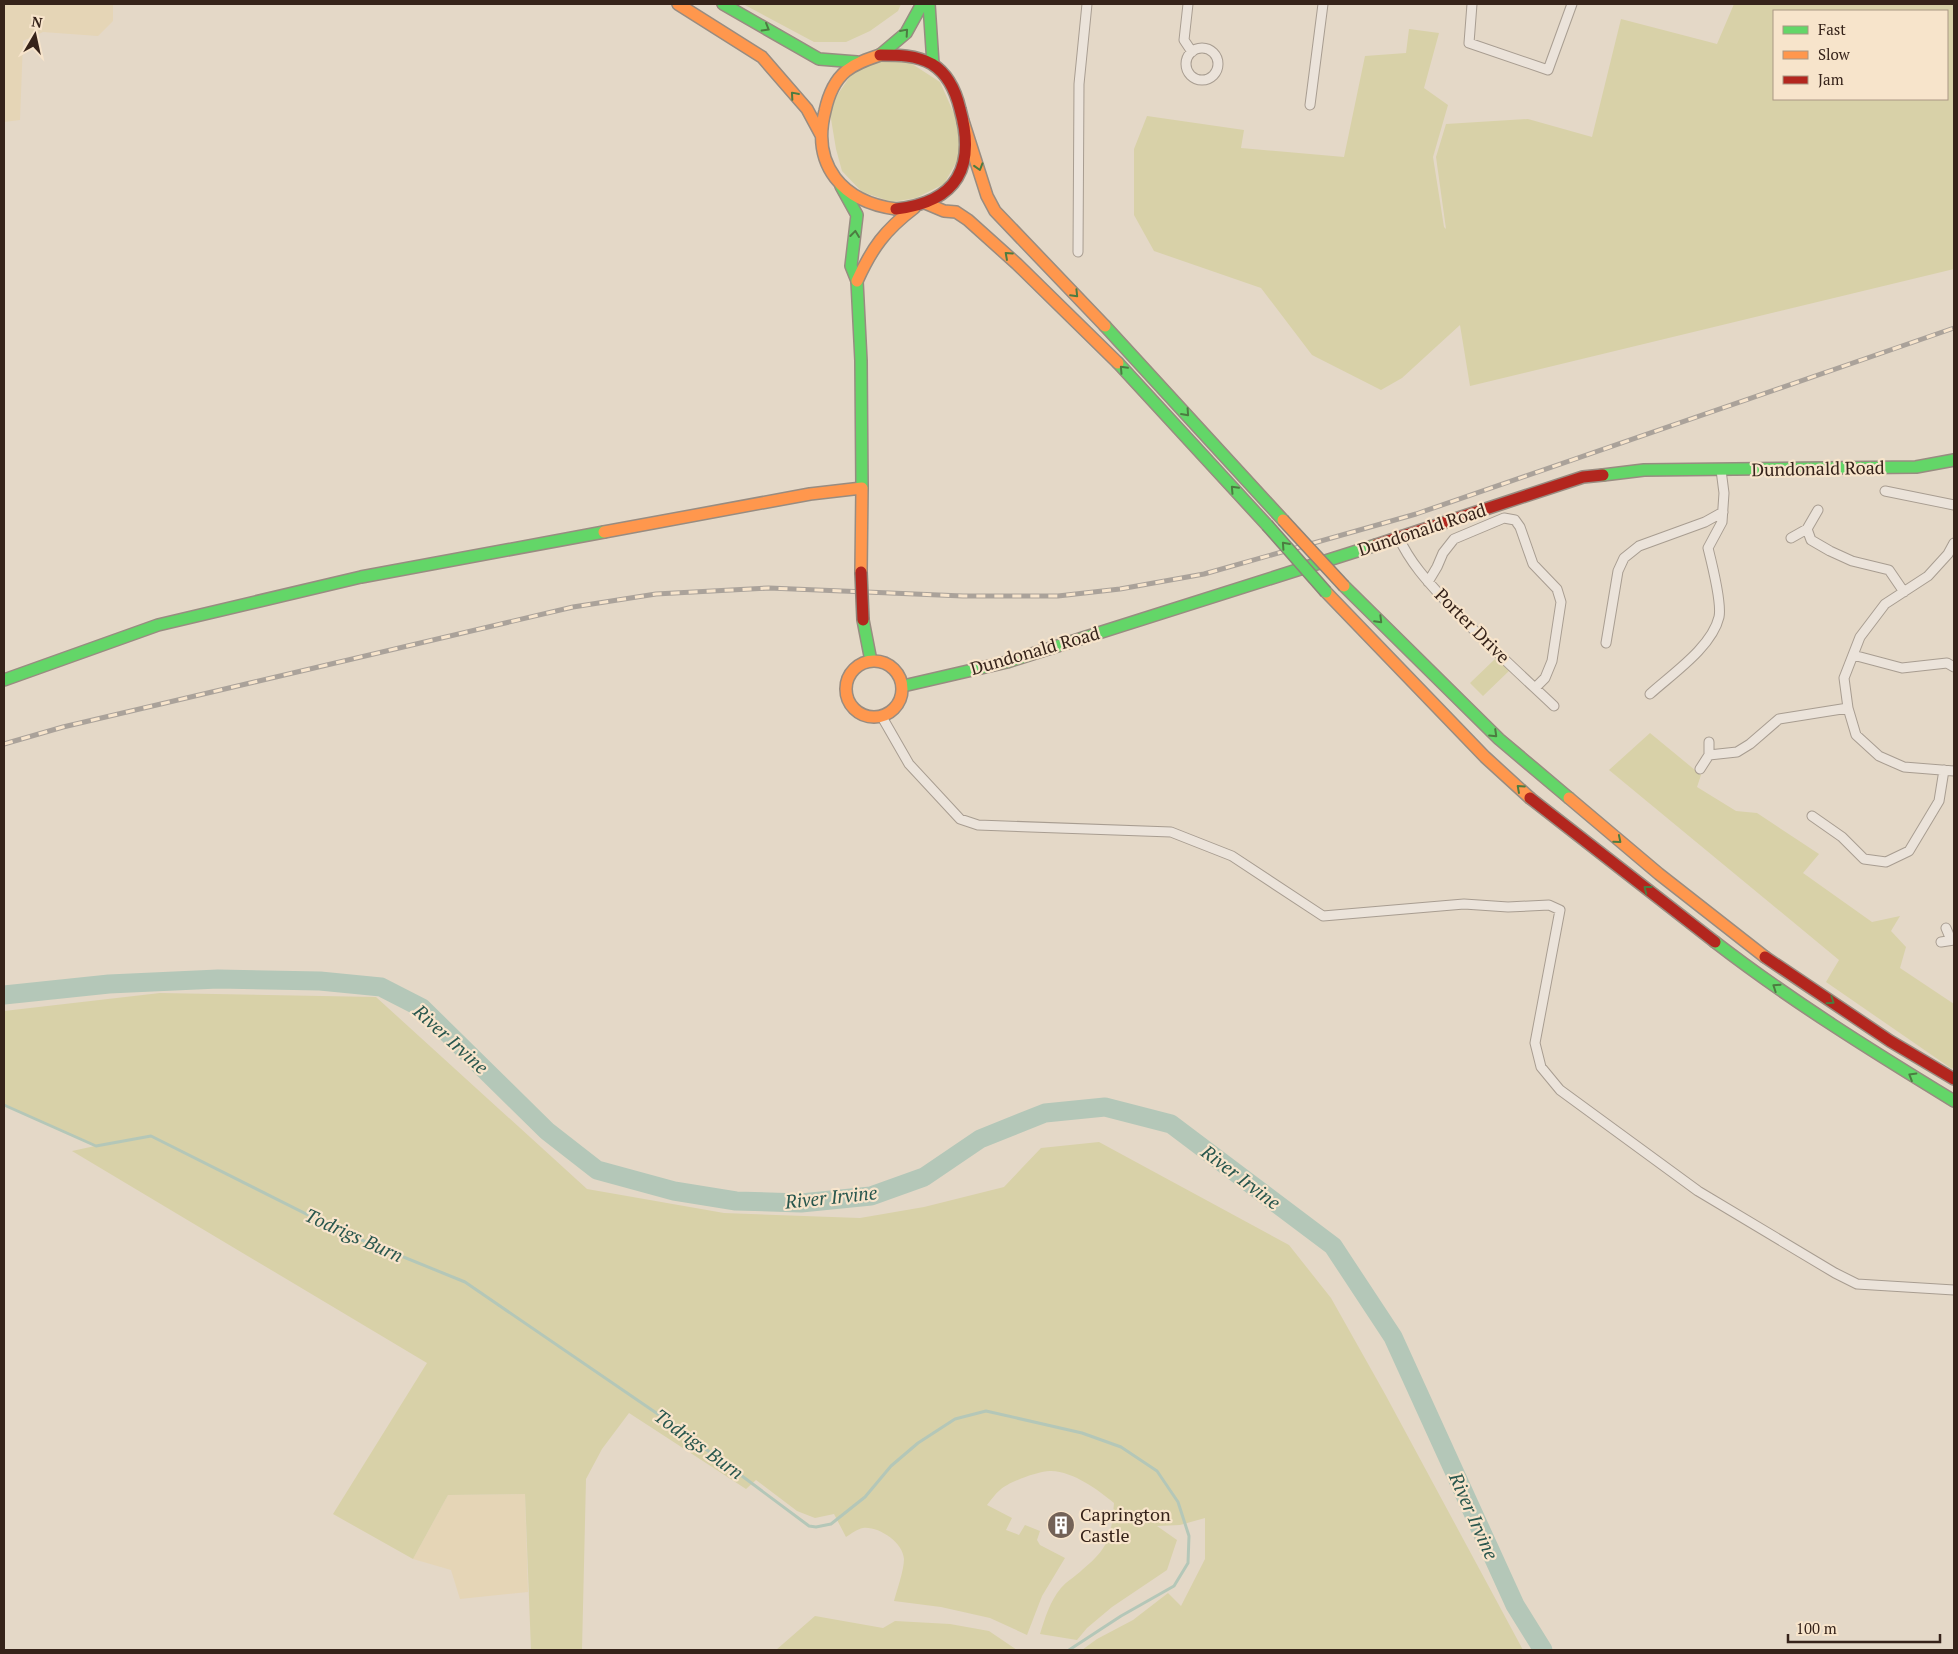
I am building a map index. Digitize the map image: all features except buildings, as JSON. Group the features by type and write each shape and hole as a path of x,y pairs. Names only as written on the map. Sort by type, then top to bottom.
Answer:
{"main road":[{"path":"678,4 762,57 807,109 820,135 824,158 857,215 851,266 856,281 861,361 861,572 863,620 871,661"},
{"path":"723,4 819,59 857,62 880,55 910,56 933,64 950,82 987,196 995,211 1125,346 1344,586 1499,739 1659,874 1771,961 1890,1041 1954,1079"},
{"path":"880,55 906,33 922,4"},
{"path":"928,4 933,64"},
{"path":"820,135 823,115 829,96 840,76 857,62"},
{"path":"839,183 851,195 865,203 880,208 896,210 914,208 926,204 949,188 962,170 966,149 963,121"},
{"path":"926,204 944,211 956,212 968,220 1017,264 1121,366 1326,592 1485,756 1534,801 1755,973 1880,1056 1954,1101"},
{"path":"856,281 867,257 879,238 891,225 914,208"},
{"name":"Dundonald Road","path":"903,686 1007,662 1399,538 1583,477 1644,470 1916,467 1954,460"},
{"path":"4,680 158,626 361,577 810,494 862,488"},
{"path":"871,661 881,661 891,666 898,673 903,686 898,706 891,713 882,717 871,718 861,715 852,708 847,699 846,688 848,678 855,668 871,661"}],"street":[{"path":"1078,252 1079,84 1087,4"},
{"path":"1188,4 1184,40 1192,52"},
{"path":"1310,105 1323,4"},
{"path":"1472,4 1470,43 1548,70 1572,4"},
{"path":"1650,694 1704,646 1719,617 1716,583 1708,548 1722,522 1724,493 1721,470"},
{"path":"1885,491 1954,505"},
{"path":"1791,538 1807,529 1818,510"},
{"path":"1606,644 1618,571 1624,558 1639,546 1705,522 1722,512"},
{"path":"1428,582 1438,567 1443,553 1454,540 1504,518 1515,520 1520,527 1533,564 1557,590 1561,602 1552,661 1545,678 1534,688"},
{"path":"1807,529 1810,540 1830,551 1852,561 1889,570 1904,592"},
{"name":"Porter Drive","path":"1399,538 1406,552 1428,582 1473,630 1554,706"},
{"path":"1954,543 1948,554 1928,576 1885,604 1860,637 1844,678 1848,708 1856,735 1879,756 1904,768 1954,770"},
{"path":"1853,654 1902,668 1947,663 1954,667"},
{"path":"1709,755 1738,752 1779,719 1848,708"},
{"path":"882,717 909,764 960,819 978,825 1172,832 1232,856 1323,916 1464,904 1508,907 1549,905 1560,910 1535,1043 1542,1067 1560,1090 1698,1191 1835,1273 1857,1284 1954,1290"},
{"path":"1700,768 1709,755 1709,742"},
{"path":"1812,816 1842,837 1864,859 1886,862 1909,852 1939,801 1944,770"},
{"path":"1941,942 1952,940 1946,928"}],"shaded area":[{"path":"4,4 113,4 113,21 98,36 43,32 23,41 20,120 4,122"},
{"path":"743,4 901,4 898,11 870,31 846,42 814,42"},
{"path":"1734,4 1954,4 1954,269 1470,386 1460,325 1402,378 1381,390 1312,355 1261,288 1154,251 1134,215 1134,149 1147,116 1244,130 1241,148 1344,157 1365,56 1406,53 1409,29 1439,33 1424,88 1448,105 1433,157 1444,227 1446,229 1436,157 1446,124 1528,119 1592,137 1621,19 1717,44"},
{"path":"906,60 940,82 956,118 961,154 944,184 916,198 892,202 862,192 842,171 836,149 829,107 851,75 877,61"},
{"path":"1496,658 1510,670 1483,696 1470,683"},
{"path":"1650,733 1701,775 1697,787 1736,811 1757,813 1819,854 1803,873 1872,922 1900,916 1891,931 1906,947 1900,968 1954,1004 1954,1066 1952,1069 1826,982 1839,960 1609,770"},
{"path":"160,993 376,997 587,1189 724,1213 860,1218 924,1207 1004,1187 1041,1148 1099,1142 1289,1245 1331,1298 1523,1650 1082,1650 1097,1639 1133,1620 1168,1593 1181,1606 1205,1559 1205,1518 1180,1525 1157,1526 1177,1540 1167,1570 1112,1607 1087,1628 1077,1640 1040,1634 1048,1610 1057,1593 1091,1562 1104,1547 1110,1533 1114,1503 1093,1487 1077,1478 1068,1474 1051,1471 1033,1474 1017,1480 998,1492 987,1505 1012,1518 1006,1530 1019,1535 1025,1525 1040,1531 1037,1540 1040,1545 1065,1558 1042,1596 1027,1635 990,1618 941,1607 894,1601 902,1574 904,1559 903,1553 889,1536 876,1530 863,1528 856,1530 846,1537 834,1514 815,1518 797,1511 756,1480 746,1489 629,1413 602,1449 586,1479 582,1650 531,1650 525,1494 448,1495 413,1559 333,1514 427,1363 72,1151 95,1146 4,1105 4,1011"},
{"path":"525,1494 528,1592 460,1599 451,1570 413,1559 448,1495"},
{"path":"815,1616 883,1628 895,1621 950,1624 989,1631 1017,1650 776,1650"}],"waterway":[{"name":"River Irvine","path":"4,995 109,984 218,979 320,981 381,987 422,1008 547,1131 597,1170 674,1191 736,1201 801,1203 871,1196 924,1177 980,1139 1045,1113 1105,1107 1171,1124 1333,1246 1393,1337 1515,1605 1543,1650"},
{"name":"Todrigs Burn","path":"4,1105 96,1146 151,1136 342,1232 465,1282 668,1421 809,1526 816,1527 831,1524 865,1497 891,1466 918,1443 955,1419 986,1411 1082,1433 1121,1447 1157,1471 1178,1502 1189,1536 1188,1563 1174,1586 1121,1616 1069,1650"}],"railway":[{"path":"4,744 63,727 573,607 656,594 769,588 963,596 1058,596 1120,589 1204,574 1416,514 1954,328"}],"traffic: fast":[{"path":"723,4 819,59 857,62"},
{"path":"880,55 906,33 922,4"},
{"path":"929,4 933,64"},
{"path":"841,186 857,215 851,266 857,281 861,361 862,488"},
{"path":"1105,326 1283,520"},
{"path":"1118,363 1267,525"},
{"path":"1603,475 1644,470 1916,467 1954,460"},
{"path":"1267,525 1326,592"},
{"path":"4,680 158,625 361,577 604,532"},
{"path":"903,686 1007,662 1376,545"},
{"path":"1344,586 1499,739 1569,798"},
{"path":"863,620 871,661"},
{"path":"1715,942 1802,1005 1954,1101"}],"traffic: slow":[{"path":"678,4 762,57 807,109 821,135"},
{"path":"880,55 850,68 835,84 825,111 822,131 823,149 827,164 835,178 847,189 877,205 896,209"},
{"path":"963,121 987,196 995,211 1105,326"},
{"path":"925,203 944,211 956,212 968,220 1017,264 1118,363"},
{"path":"857,281 880,240 914,208"},
{"path":"604,532 810,494 862,488 861,572"},
{"path":"1283,520 1344,586"},
{"path":"1326,592 1485,757 1530,798"},
{"path":"868,661 880,661 890,665 898,673 902,689 898,705 890,713 880,717 868,717 858,713 850,705 846,695 846,683 850,673 858,665 868,661"},
{"path":"1569,798 1659,874 1765,957"}],"traffic: jam":[{"path":"880,55 913,57 926,61 938,68 954,90 964,129 965,148 963,164 957,178 948,189 934,198 917,205 896,209"},
{"path":"1376,545 1583,477 1603,475"},
{"path":"861,572 863,620"},
{"path":"1530,798 1715,942"},
{"path":"1765,957 1890,1041 1954,1079"}],"place":[{"name":"Caprington Castle","path":"1061,1525"}]}
